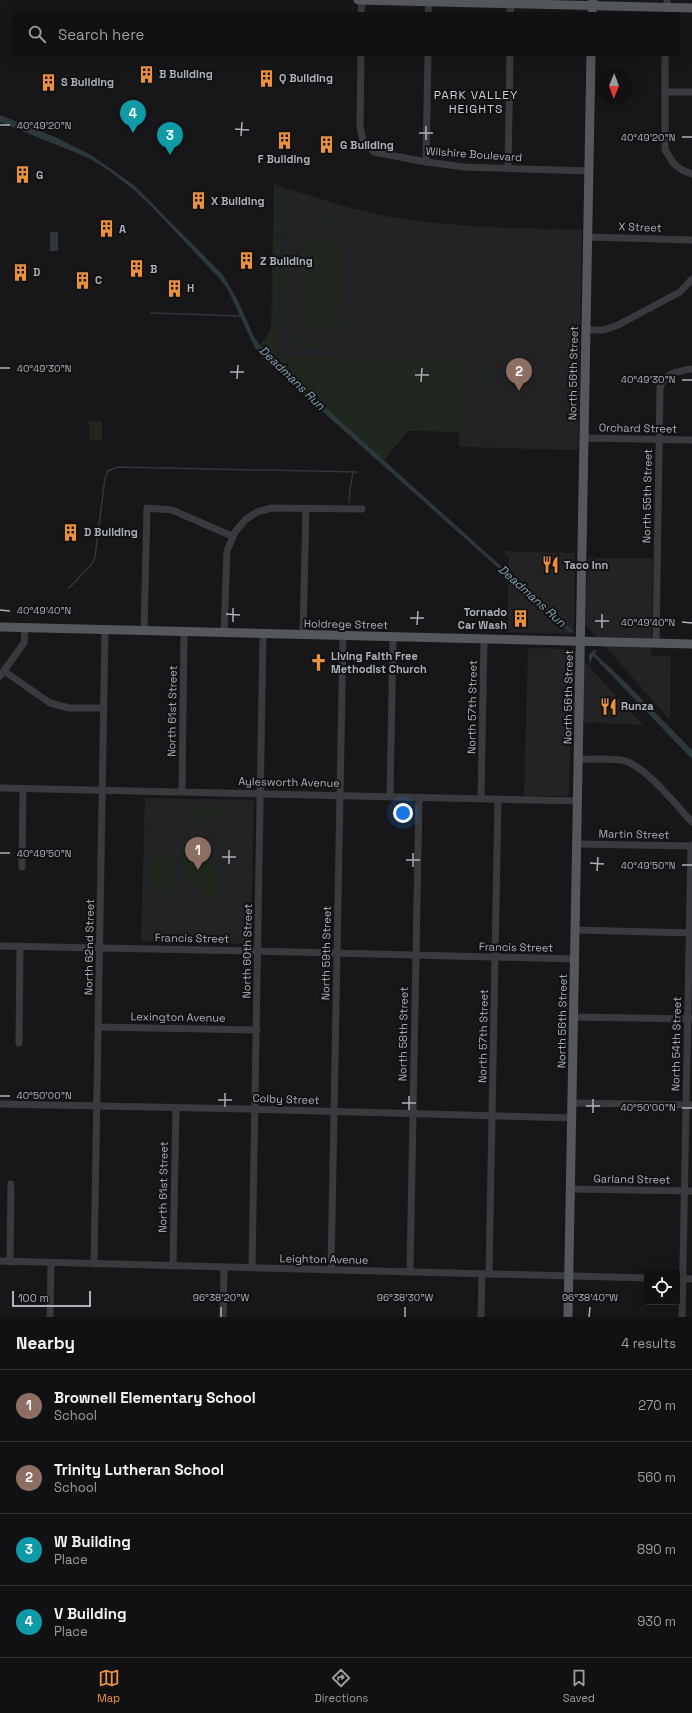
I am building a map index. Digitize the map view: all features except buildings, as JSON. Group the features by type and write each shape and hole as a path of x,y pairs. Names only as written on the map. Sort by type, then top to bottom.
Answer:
{"main road":[{"path":"358,0 512,2 592,7 692,8"},
{"name":"North 56th Street","path":"568,1317 591,56"},
{"name":"Holdrege Street","path":"0,627 692,644"}],"street":[{"path":"361,12 362,0"},
{"path":"428,12 429,1"},
{"path":"510,12 512,2"},
{"name":"Wilshire Boulevard","path":"361,56 359,124 363,140 368,147 378,153 464,167 589,171"},
{"path":"426,162 428,56"},
{"path":"508,169 510,56"},
{"path":"665,56 664,146 669,159 679,169 692,174"},
{"path":"665,92 692,92"},
{"name":"X Street","path":"588,237 692,240"},
{"path":"586,330 604,330 618,325 680,292 692,279"},
{"name":"North 55th Street","path":"656,643 660,390 662,383 672,374 690,369"},
{"name":"Orchard Street","path":"584,438 692,440"},
{"path":"224,633 226,559 228,547 232,536 246,520 261,511 277,507 362,509"},
{"path":"144,631 146,508 172,510 232,536"},
{"path":"303,635 306,508"},
{"path":"25,627 24,643 2,674 50,703 68,708 104,708"},
{"name":"North 62nd Street","path":"94,1264 105,630"},
{"name":"North 61st Street","path":"182,791 184,632"},
{"name":"North 60th Street","path":"252,1268 263,634"},
{"name":"North 59th Street","path":"331,1270 343,636"},
{"path":"390,796 393,637"},
{"name":"North 57th Street","path":"481,798 484,639"},
{"path":"578,759 618,760 631,763 647,775 692,822"},
{"name":"Aylesworth Avenue","path":"0,788 260,792 578,800"},
{"path":"22,867 23,788"},
{"name":"North 58th Street","path":"410,1272 418,796"},
{"name":"North 57th Street","path":"481,1317 486,1274 492,1116 498,799"},
{"name":"Martin Street","path":"577,844 691,845"},
{"name":"North 54th Street","path":"682,1317 680,1278 689,1105 691,845"},
{"path":"575,930 690,933"},
{"name":"Francis Street","path":"0,946 575,959"},
{"path":"19,1043 20,946"},
{"path":"574,1017 690,1019"},
{"name":"Lexington Avenue","path":"98,1027 257,1030"},
{"path":"572,1103 689,1105"},
{"name":"Colby Street","path":"0,1104 176,1107 572,1118"},
{"name":"North 61st Street","path":"173,1266 176,1107"},
{"path":"10,1262 11,1184"},
{"name":"Garland Street","path":"571,1189 692,1192"},
{"name":"Leighton Avenue","path":"0,1262 644,1278"},
{"path":"50,1317 51,1263"},
{"path":"223,1317 224,1268"},
{"path":"680,1278 692,1279"}],"shaded area":[{"path":"274,183 282,187 278,356 460,360 460,432 408,431 382,463 257,349 271,330"},
{"path":"282,187 347,207 384,216 425,222 483,227 582,230 578,450 459,447 460,361 278,356"},
{"path":"313,220 330,220 342,225 351,234 356,246 356,321 350,333 342,342 331,347 319,349 308,348 298,343 290,334 286,321 285,290 286,255 288,245 292,234 301,225","holes":["315,224 327,224 338,228 343,232 350,240 352,246 351,319 346,330 339,338 330,343 321,344 311,343 302,338 295,330 290,319 290,252 293,241 304,228"]},
{"path":"302,241 342,242 341,328 301,327"},
{"path":"480,370 492,370 492,383 480,382"},
{"path":"89,421 102,421 102,440 89,440"},
{"path":"502,551 575,553 574,634 507,632 509,557"},
{"path":"588,558 653,558 651,655 671,656 670,720 585,624"},
{"path":"528,648 573,649 643,725 571,722 569,796 524,796"},
{"path":"145,798 254,800 251,941 247,944 141,941"},
{"path":"210,807 224,807 224,818 210,818"},
{"path":"190,808 206,808 206,817 199,822 192,822 188,818"},
{"path":"182,848 209,848 208,857 215,861 215,868 219,868 219,894 216,896 203,896 199,888 187,886 183,881"},
{"path":"163,856 163,858 166,858 166,856 174,857 177,866 172,894 157,891 150,879 150,857"}],"water":[{"name":"Deadmans Run","path":"0,115 55,137 91,155 135,186 223,275 238,301 254,337 266,354 573,631 571,633 265,360 255,348 228,290 220,279 135,191 111,172 89,158 0,122"},
{"path":"50,232 58,232 58,251 50,251"},
{"path":"596,650 595,654 620,677 692,750 692,759 593,656 589,665 589,654"}],"waterway":[{"path":"151,313 243,316"},
{"path":"69,588 92,564 95,557 105,478 108,471 117,467 357,472"},
{"path":"349,502 353,473"}],"place":[{"name":"B Building","path":"146,74"},
{"name":"Q Building","path":"266,78"},
{"name":"S Building","path":"48,82"},
{"name":"V Building","path":"133,133"},
{"name":"F Building","path":"284,141"},
{"name":"G Building","path":"327,145"},
{"name":"W Building","path":"170,155"},
{"name":"G","path":"23,175"},
{"name":"X Building","path":"198,201"},
{"name":"A","path":"106,229"},
{"name":"Z Building","path":"247,261"},
{"name":"B","path":"137,269"},
{"name":"D","path":"20,272"},
{"name":"C","path":"82,280"},
{"name":"H","path":"174,288"},
{"name":"Trinity Lutheran School","path":"519,391"},
{"name":"D Building","path":"71,532"},
{"name":"Taco Inn","path":"551,565"},
{"name":"Tornado Car Wash","path":"520,618"},
{"name":"Living Faith Free Methodist Church","path":"318,662"},
{"name":"Runza","path":"608,706"},
{"name":"Brownell Elementary School","path":"198,870"}],"district":[{"name":"PARK VALLEY HEIGHTS","path":"476,102"}]}
